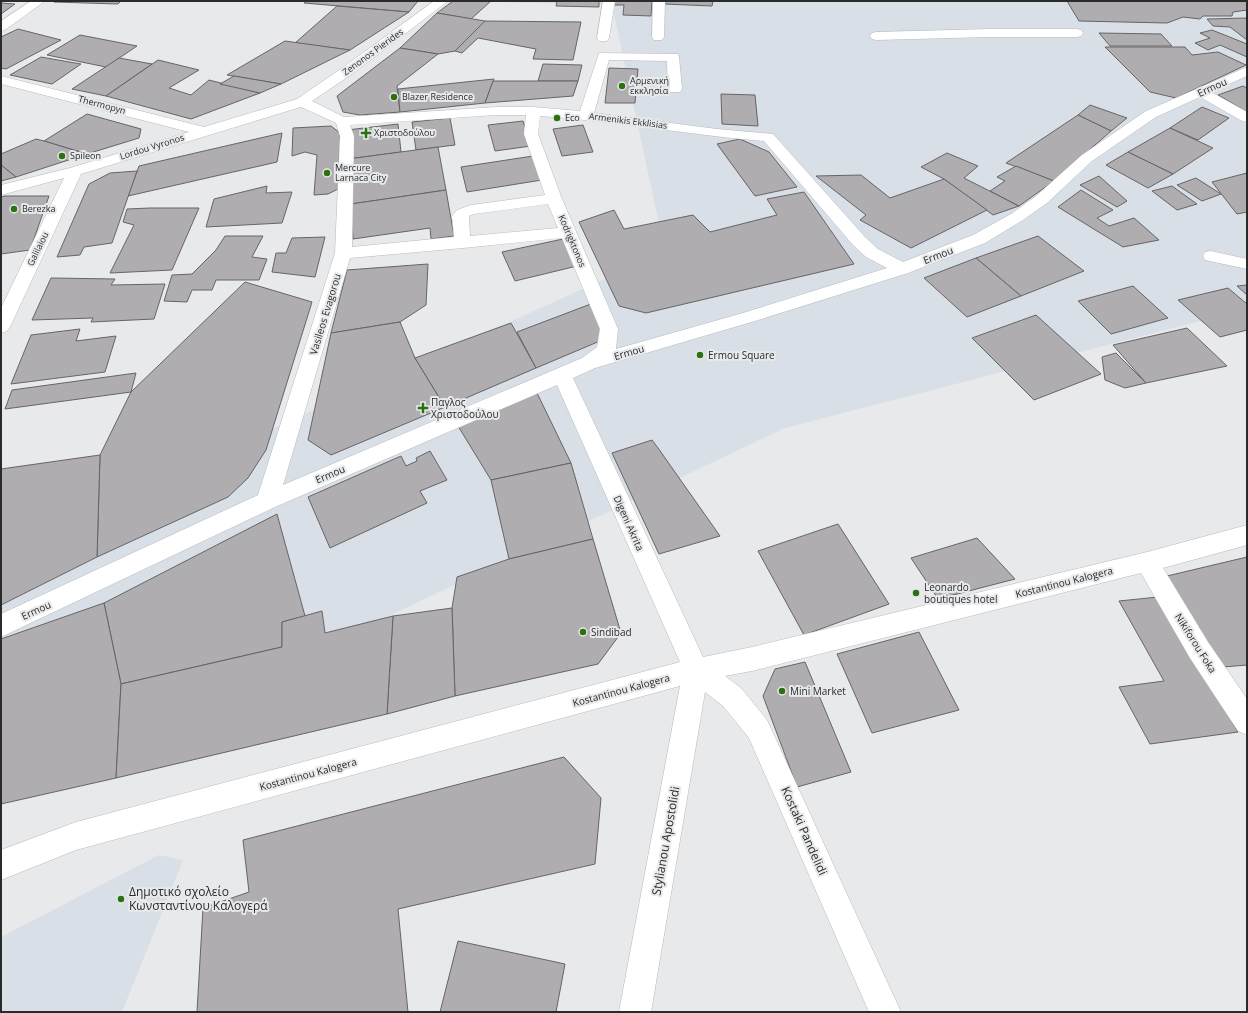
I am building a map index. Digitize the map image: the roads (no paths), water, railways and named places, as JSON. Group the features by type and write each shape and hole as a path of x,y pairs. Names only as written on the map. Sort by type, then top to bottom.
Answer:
{"street":[{"path":"1,27 39,1"},
{"name":"Zenonos Pierides","path":"302,102 350,69 442,1"},
{"path":"603,38 609,1"},
{"path":"658,37 659,1"},
{"path":"876,36 989,33 1077,33"},
{"path":"586,115 604,56 673,57 675,89"},
{"name":"Ermou","path":"1,626 267,501 590,363 749,317 902,269 979,239 1017,217 1041,200 1093,153 1151,114 1247,71"},
{"name":"Thermopyn","path":"1,80 203,131"},
{"path":"1201,92 1247,118"},
{"path":"302,102 342,122"},
{"name":"Lordou Vyronos","path":"1,190 75,171 302,102"},
{"name":"Armenikis Ekklisias","path":"342,122 496,111 533,111 586,115 768,137 859,241 872,253 902,269"},
{"name":"Kodrigktonos","path":"533,111 531,134 554,198 609,329 606,350 590,363"},
{"name":"Vasileos Evagorou","path":"267,501 343,253 347,136 342,122"},
{"name":"Galilaiou","path":"1,327 75,171"},
{"path":"463,243 460,216 463,212 554,198"},
{"path":"343,253 568,232"},
{"path":"1211,256 1247,264"},
{"name":"Digeni Akrita","path":"562,375 696,670"},
{"name":"Kostantinou Kalogera","path":"1,865 76,836 696,670 752,659 1147,562 1247,535"},
{"name":"Nikiforou Foka","path":"1147,562 1199,650 1247,722"},
{"name":"Stylianou Apostolidi","path":"635,1012 696,670"},
{"name":"Kostaki Pandelidi","path":"696,670 732,697 758,729 884,1012"}],"place":[{"name":"Αρμενική εκκλησία","path":"622,86"},
{"name":"Blazer Residence","path":"394,97"},
{"name":"Eco","path":"557,118"},
{"name":"Χριστοδούλου","path":"366,133"},
{"name":"Spileon","path":"62,156"},
{"name":"Mercure Larnaca City","path":"327,173"},
{"name":"Berezka","path":"14,209"},
{"name":"Ermou Square","path":"700,355"},
{"name":"Παγλος Χριστοδούλου","path":"423,408"},
{"name":"Leonardo boutiques hotel","path":"916,593"},
{"name":"Sindibad","path":"583,632"},
{"name":"Mini Market","path":"782,691"},
{"name":"Δημοτικό σχολείο Κωνσταντίνου Καλογερά","path":"121,899"}]}
